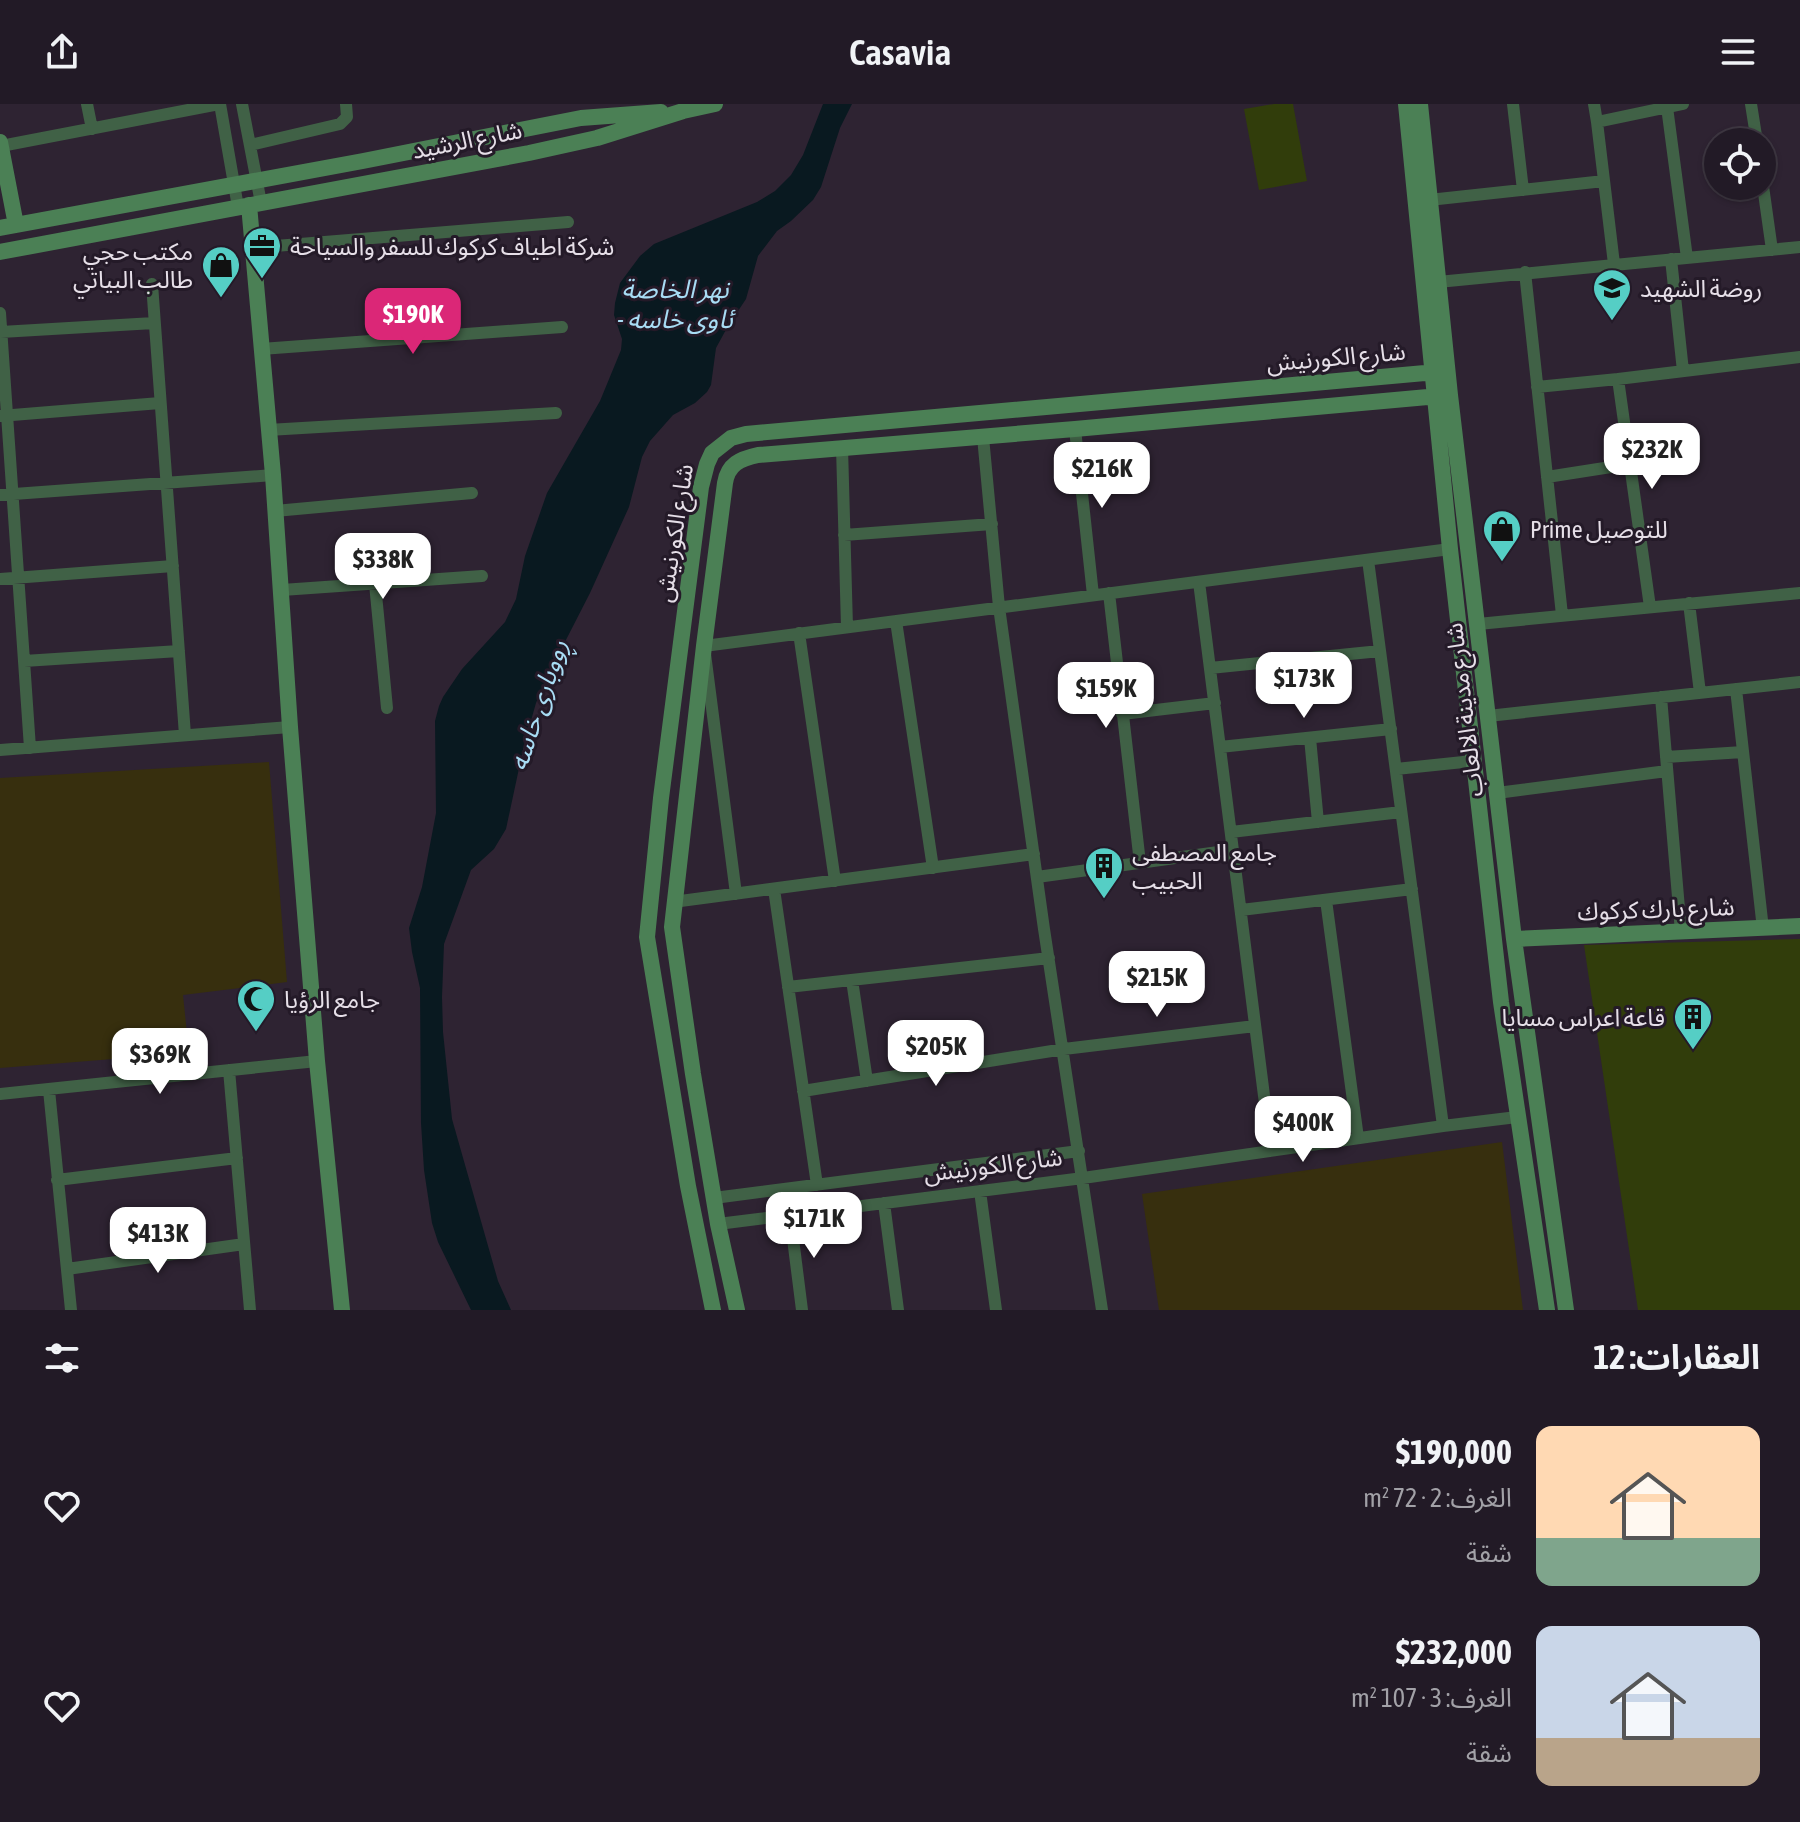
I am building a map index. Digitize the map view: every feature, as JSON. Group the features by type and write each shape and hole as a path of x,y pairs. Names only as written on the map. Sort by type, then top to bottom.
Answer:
{"main road":[{"path":"683,111 715,104"},
{"name":"شارع مدينة الالعاب","path":"1406,104 1440,372 1450,549 1484,862 1517,1117 1547,1310"},
{"name":"شارع مدينة الالعاب","path":"1420,104 1438,282 1440,372"},
{"name":"شارع الرشيد","path":"7,219 257,181 581,118 683,111"},
{"name":"شارع الرشيد","path":"0,252 583,141 683,111"},
{"path":"0,144 7,219"},
{"path":"249,205 273,475 317,1061 342,1310"},
{"name":"شارع الكورنيش","path":"713,1310 693,1214 647,937 661,798 696,525 704,475 712,453 731,438 746,434 1440,372"},
{"name":"شارع مدينة الالعاب","path":"1442,396 1478,624 1514,939 1566,1310"},
{"name":"شارع الكورنيش","path":"737,1310 718,1224 672,927 704,646 729,470 738,461 758,455 1442,396"},
{"path":"1157,397 1157,422"},
{"path":"1484,862 1505,859"},
{"name":"شارع بارك كركوك","path":"1514,939 1800,926"},
{"path":"659,1011 683,1006"},
{"path":"1531,1204 1551,1200"}],"street":[{"path":"87,104 92,129"},
{"path":"0,144 219,104 234,185 249,205"},
{"path":"242,104 257,181 249,205"},
{"path":"250,145 340,124 347,117 346,104"},
{"path":"1513,104 1523,190"},
{"path":"1594,104 1614,264"},
{"path":"1597,122 1683,104"},
{"path":"1751,104 1755,128"},
{"path":"1667,107 1687,258"},
{"path":"1429,200 1604,181"},
{"path":"1765,200 1772,250"},
{"path":"252,248 568,222"},
{"path":"1438,282 1800,247"},
{"path":"1671,259 1683,371"},
{"path":"1525,272 1562,615"},
{"path":"152,284 185,735"},
{"path":"0,313 6,495 19,577 30,748"},
{"path":"1,332 154,323"},
{"path":"261,349 562,327"},
{"path":"1537,387 1800,357"},
{"path":"1618,379 1650,607"},
{"path":"4,416 160,403"},
{"path":"268,430 556,413"},
{"path":"1075,429 1093,595"},
{"path":"983,437 999,607 1102,1310"},
{"path":"842,447 847,627"},
{"path":"1547,477 1630,464"},
{"path":"6,495 273,475"},
{"path":"275,511 472,493"},
{"path":"844,535 992,524"},
{"path":"736,894 704,646 1450,549"},
{"path":"1368,560 1443,1126"},
{"path":"0,579 173,566"},
{"path":"282,590 482,576"},
{"path":"1199,582 1271,1151"},
{"path":"375,584 387,708"},
{"path":"1109,593 1140,863"},
{"path":"1478,624 1800,593"},
{"path":"1689,603 1700,693"},
{"path":"896,621 933,868"},
{"path":"799,633 835,881"},
{"path":"24,661 179,651"},
{"path":"1210,668 1380,651"},
{"path":"1488,716 1800,682"},
{"path":"1736,689 1763,929"},
{"path":"1661,697 1681,932"},
{"path":"1122,714 1215,703"},
{"path":"0,750 290,727"},
{"path":"1220,747 1391,729"},
{"path":"1310,738 1318,822"},
{"path":"1666,757 1743,752"},
{"path":"1396,769 1473,761"},
{"path":"1497,793 1667,771"},
{"path":"1231,832 1401,812"},
{"path":"1037,877 1233,850"},
{"path":"673,902 1034,854"},
{"path":"774,889 817,1185"},
{"path":"1241,910 1412,889"},
{"path":"1326,900 1358,1138"},
{"path":"788,987 1049,958"},
{"path":"852,980 867,1081"},
{"path":"803,1091 1064,1049 1255,1026"},
{"path":"0,1094 317,1061"},
{"path":"229,1070 250,1310"},
{"path":"49,1090 71,1310"},
{"name":"شارع الكورنيش","path":"718,1224 1083,1178 1517,1117"},
{"path":"714,1198 1079,1151"},
{"path":"57,1180 237,1158"},
{"path":"980,1191 996,1310"},
{"path":"884,1203 898,1310"},
{"path":"790,1215 802,1310"},
{"path":"67,1269 244,1244"}],"green space":[{"path":"1293,104 1307,181 1259,190 1244,109"},
{"path":"1800,939 1800,1310 1638,1310 1584,945"}],"sand":[{"path":"269,762 287,982 183,995 189,1053 0,1068 0,778"},
{"path":"1502,1142 1523,1310 1159,1310 1142,1194"}],"water":[{"name":"نهر الخاصة - ئاوی خاسە","path":"823,104 852,104 840,128 821,187 813,200 777,231 758,256 746,299 716,348 711,385 707,392 673,415 650,441 642,457 629,507 536,703 506,829 494,849 471,870 444,944 443,1032 452,1119 498,1281 511,1310 471,1310 432,1223 421,1123 420,988 409,928 422,887 436,813 435,721 439,706 462,669 505,622 516,599 525,556 547,493 600,401 621,350 622,339 614,315 620,283 640,256 654,244 757,202 775,191 791,175 803,155"}],"place":[{"name":"شركة اطياف كركوك للسفر والسياحة","path":"262,280"},
{"name":"مكتب حجي طالب البياتي","path":"221,299"},
{"name":"روضة الشهيد","path":"1612,322"},
{"name":"Prime للتوصيل","path":"1502,563"},
{"name":"جامع المصطفى الحبيب","path":"1104,900"},
{"name":"جامع الرؤيا","path":"256,1033"},
{"name":"قاعة اعراس مسايا","path":"1693,1051"}],"water label":[{"name":"ڕووباری خاسە","path":"538,705"}]}
